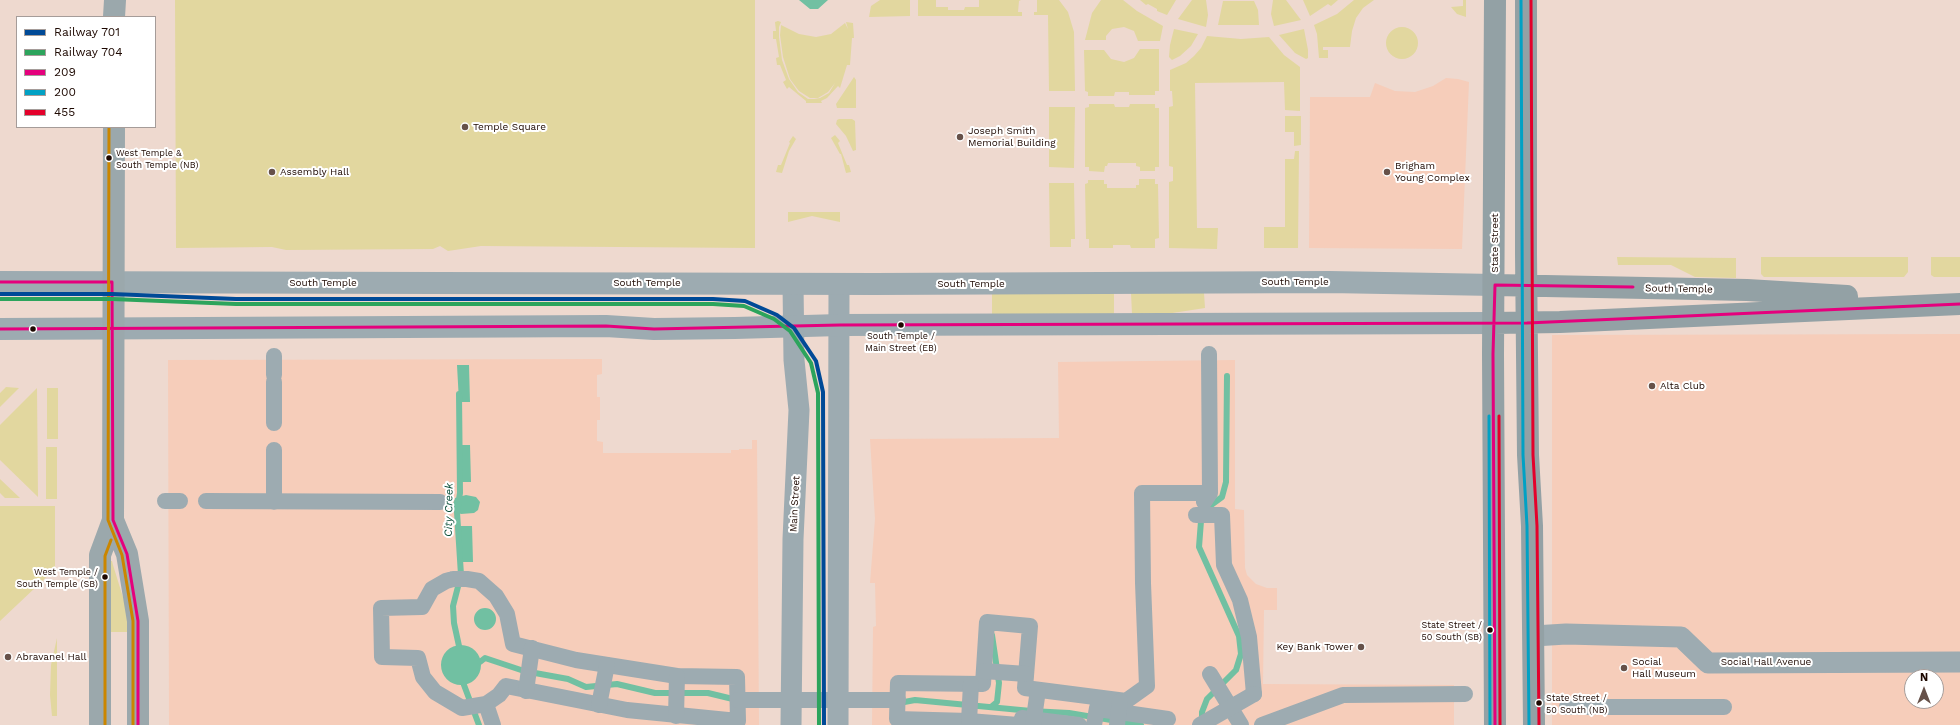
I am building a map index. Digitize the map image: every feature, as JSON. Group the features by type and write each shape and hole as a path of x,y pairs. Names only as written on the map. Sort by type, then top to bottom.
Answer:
{"main road":[{"path":"114,16 115,0"},
{"name":"State Street","path":"1495,0 1495,725"},
{"path":"1526,0 1526,285 1528,454 1532,526 1534,725"},
{"path":"100,725 100,555 113,520 112,282 114,128"},
{"name":"South Temple","path":"1495,285 1763,291 1951,304"},
{"name":"South Temple","path":"1494,323 1527,323 1951,304"},
{"path":"113,520 127,554 138,620 138,725"}],"street":[{"name":"South Temple","path":"0,282 839,284 1329,282 1495,285"},
{"name":"Main Street","path":"791,725 793,539 799,410 794,360 793,284"},
{"path":"838,725 839,284"},
{"name":"South Temple","path":"0,328 112,328 165,326 606,326 654,329 713,329 794,325 1494,323"},
{"path":"1200,725 1254,694 1249,637 1240,600 1224,565 1222,515 1196,515 1210,493 1209,354"},
{"path":"274,356 274,502"},
{"path":"1018,725 969,721 897,719 898,683 983,684 987,622 1030,626 1025,688 1126,701 1147,686 1143,583 1142,494 1210,493"},
{"path":"206,501 440,502"},
{"path":"738,683 672,681 616,673 527,652 513,644 507,614 496,596 479,581 467,579 446,581 432,589 422,607 381,608 382,657 418,658 423,677 435,692 462,708 486,704 499,695 506,686 520,686 664,709 898,701 954,692 990,690 996,631 1023,634 1019,681 1025,695 1168,719"},
{"name":"Social Hall Avenue","path":"1534,636 1566,634 1681,637 1708,663 1960,662"},
{"path":"520,686 599,705 676,716 738,720 737,677 677,676 527,652"},
{"path":"520,686 527,652"},
{"path":"599,705 607,665"},
{"path":"984,671 1026,674"},
{"path":"676,716 677,676"},
{"path":"1212,677 1241,725"},
{"path":"969,721 971,684"},
{"path":"1032,725 1038,690"},
{"path":"1262,725 1343,695 1465,694"},
{"path":"898,701 953,710 1079,725"},
{"path":"1117,725 1120,701"},
{"path":"486,704 492,725"},
{"path":"1567,707 1724,707"},
{"path":"1094,725 1097,708"}],"shaded area":[{"name":"Temple Square","path":"175,0 755,0 755,248 481,246 448,251 440,246 433,249 286,250 272,247 176,248"},
{"path":"799,0 828,0 818,9 810,9"},
{"path":"880,0 910,0 910,16 869,17 871,6"},
{"path":"918,0 936,0 936,7 948,7 948,10 964,10 965,7 979,7 979,0 1021,0 1019,1 1018,12 1022,12 1022,16 918,16"},
{"path":"1037,0 1059,0 1068,12 1074,32 1075,91 1049,91 1048,15 1034,15 1034,12 1037,12"},
{"path":"1101,0 1123,0 1137,11 1163,26 1160,41 1138,41 1134,31 1124,27 1112,29 1106,36 1106,40 1085,40 1092,13"},
{"path":"1140,0 1176,0 1167,15 1157,11 1157,9 1148,4 1146,5"},
{"path":"1192,0 1206,0 1208,15 1206,27 1178,19"},
{"path":"1273,0 1286,0 1301,20 1274,26 1271,14"},
{"path":"1303,0 1338,0 1331,6 1328,4 1310,16"},
{"path":"1354,0 1374,0 1363,8 1356,18 1352,31 1350,47 1323,47 1323,50 1328,50 1328,58 1319,58 1317,34 1314,25 1337,14"},
{"path":"1463,0 1466,0 1466,17 1457,14 1451,7 1463,6"},
{"path":"1223,1 1254,1 1258,10 1259,25 1218,25"},
{"path":"775,22 781,22 779,27 779,37 782,60 789,79 798,92 808,99 820,98 829,93 835,83 828,92 818,98 810,98 799,91 790,79 783,57 780,35 781,25 799,34 816,37 831,34 845,23 848,29 846,22 853,23 854,38 852,38 850,65 847,65 840,88 838,86 827,98 821,101 822,103 806,103 806,101 789,87 787,89 783,82 786,80 780,65 777,65 776,58 779,57 776,39 773,39 773,31 776,31"},
{"path":"1399,27 1405,27 1415,34 1418,43 1417,49 1411,56 1405,59 1399,59 1389,52 1386,46 1386,40 1393,30"},
{"path":"1174,29 1198,34 1191,46 1180,56 1172,60 1169,57"},
{"path":"1304,29 1308,50 1308,58 1306,59 1295,53 1279,35"},
{"path":"1207,36 1241,39 1269,37 1284,55 1300,67 1300,111 1285,110 1284,82 1195,83 1197,228 1218,228 1217,249 1169,248 1169,182 1173,181 1173,167 1169,166 1169,107 1173,106 1172,91 1170,91 1170,70 1186,63 1194,56 1201,48"},
{"path":"1140,49 1159,49 1159,91 1155,91 1155,95 1129,95 1129,92 1115,92 1114,96 1088,96 1088,92 1085,91 1084,50 1104,50 1111,59 1124,62 1134,58"},
{"path":"854,77 856,80 856,108 837,108 836,104"},
{"name":"Brigham Young Complex","path":"1446,78 1469,82 1462,249 1309,248 1310,97 1370,97 1375,83 1395,91 1415,92 1433,86"},
{"path":"1089,104 1114,104 1115,107 1129,107 1130,104 1155,104 1155,108 1159,108 1159,167 1155,167 1155,171 1140,171 1140,167 1136,166 1136,163 1108,163 1107,166 1105,166 1104,172 1089,171 1089,167 1085,167 1085,108 1089,107"},
{"path":"1049,107 1075,107 1074,168 1049,167"},
{"path":"1285,116 1301,116 1301,145 1294,146 1294,132 1285,132"},
{"path":"852,119 855,121 856,150 853,151 846,136 836,124 837,120"},
{"path":"835,135 840,141 838,143 851,172 846,173 841,154 831,138"},
{"path":"793,136 796,139 789,151 782,173 776,172 778,165 781,165 790,143 789,142"},
{"path":"1295,151 1299,151 1298,248 1264,248 1264,227 1285,227 1285,159 1294,159"},
{"path":"1139,179 1155,179 1155,184 1158,184 1159,238 1155,239 1155,248 1131,248 1130,245 1113,245 1113,248 1089,248 1089,239 1086,239 1085,184 1088,183 1088,180 1104,180 1104,184 1107,184 1107,188 1136,188 1136,185 1139,185"},
{"path":"1049,183 1074,183 1075,239 1071,239 1071,247 1050,247"},
{"path":"788,212 840,212 840,222 812,216 788,222"},
{"path":"1617,257 1736,258 1736,278 1695,277 1671,265 1618,265"},
{"path":"1761,257 1908,257 1908,272 1904,277 1764,277 1761,274"},
{"path":"1931,257 1960,257 1960,277 1934,277 1931,275"},
{"path":"992,291 1114,293 1114,314 992,314"},
{"path":"1131,293 1204,293 1205,308 1166,314 1132,314"},
{"path":"1960,334 1960,725 1552,725 1552,335"},
{"path":"602,359 602,374 597,375 597,397 600,397 600,420 597,420 597,441 603,442 603,453 731,453 731,450 752,449 752,440 757,440 759,725 169,725 168,360"},
{"path":"1235,360 1235,509 1244,510 1245,568 1247,575 1256,584 1267,588 1277,588 1277,610 1264,610 1263,684 1454,685 1454,725 872,725 873,627 876,626 875,583 870,583 875,519 870,439 1059,438 1058,362"},
{"path":"457,365 469,365 470,402 459,402"},
{"path":"6,387 19,388 0,407 0,393"},
{"path":"37,388 38,497 0,460 0,425"},
{"path":"47,388 58,388 58,439 47,439"},
{"path":"460,445 470,445 471,482 460,482"},
{"path":"46,447 57,447 57,499 46,499"},
{"path":"0,479 20,498 5,498 0,493"},
{"path":"466,495 476,497 480,502 478,510 474,513 461,514 455,511 452,507 455,498"},
{"path":"0,506 55,506 55,569 0,621"},
{"path":"460,526 472,526 473,562 461,562"},
{"path":"108,561 112,561 131,623 131,632 107,632"},
{"path":"485,608 493,611 496,619 493,627 485,630 477,627 474,619 477,611"},
{"path":"57,638 57,716 52,716 50,695 51,665"},
{"path":"461,645 475,651 481,665 475,679 461,685 447,679 441,665 447,651"}],"waterway":[{"path":"1207,508 1222,497 1226,482 1227,376"},
{"name":"City Creek","path":"459,394 460,493 457,512 461,575 453,606 454,623 459,646"},
{"path":"1202,722 1202,712 1207,699 1236,670 1241,654 1239,636 1199,547 1201,521 1203,517"},
{"path":"991,707 997,702 999,683 992,635"},
{"path":"480,662 485,658 524,671 568,679 586,687 617,684 655,693 708,693 737,700"},
{"name":"City Creek","path":"464,685 479,725"},
{"path":"899,703 915,700 1031,711 1069,713 1141,725"}],"rail line":[{"name":"701","path":"0,294 112,294 236,299 713,299 745,301 777,315 794,328 816,361 823,392 824,725"},
{"name":"704","path":"0,299 112,299 236,304 713,304 744,306 774,319 790,331 811,363 818,393 819,725"}],"transit line":[{"name":"200","path":"1521,0 1523,455 1527,526 1529,725"},
{"name":"455","path":"1531,0 1533,455 1537,526 1539,725"},
{"path":"109,128 108,520 122,555 133,621 133,725"},
{"name":"209","path":"0,282 112,282 113,520 127,554 138,621 138,725"},
{"name":"209","path":"1495,725 1493,354 1495,285 1633,287"},
{"name":"209","path":"0,329 606,326 654,329 840,325 1527,323 1960,304"},
{"name":"200","path":"1489,416 1490,725"},
{"name":"455","path":"1499,416 1500,725"},
{"path":"105,725 105,556 111,540"}],"place":[{"name":"Temple Square","path":"465,127"},
{"name":"Joseph Smith Memorial Building","path":"960,137"},
{"name":"West Temple & South Temple (NB)","path":"109,158"},
{"name":"Assembly Hall","path":"272,172"},
{"name":"Brigham Young Complex","path":"1387,172"},
{"name":"South Temple / Main Street (EB)","path":"901,325"},
{"name":"Alta Club","path":"1652,386"},
{"name":"West Temple / South Temple (SB)","path":"105,577"},
{"name":"State Street / 50 South (SB)","path":"1490,630"},
{"name":"Key Bank Tower","path":"1361,647"},
{"name":"Abravanel Hall","path":"8,657"},
{"name":"Social Hall Museum","path":"1624,668"},
{"name":"State Street / 50 South (NB)","path":"1539,703"}]}
